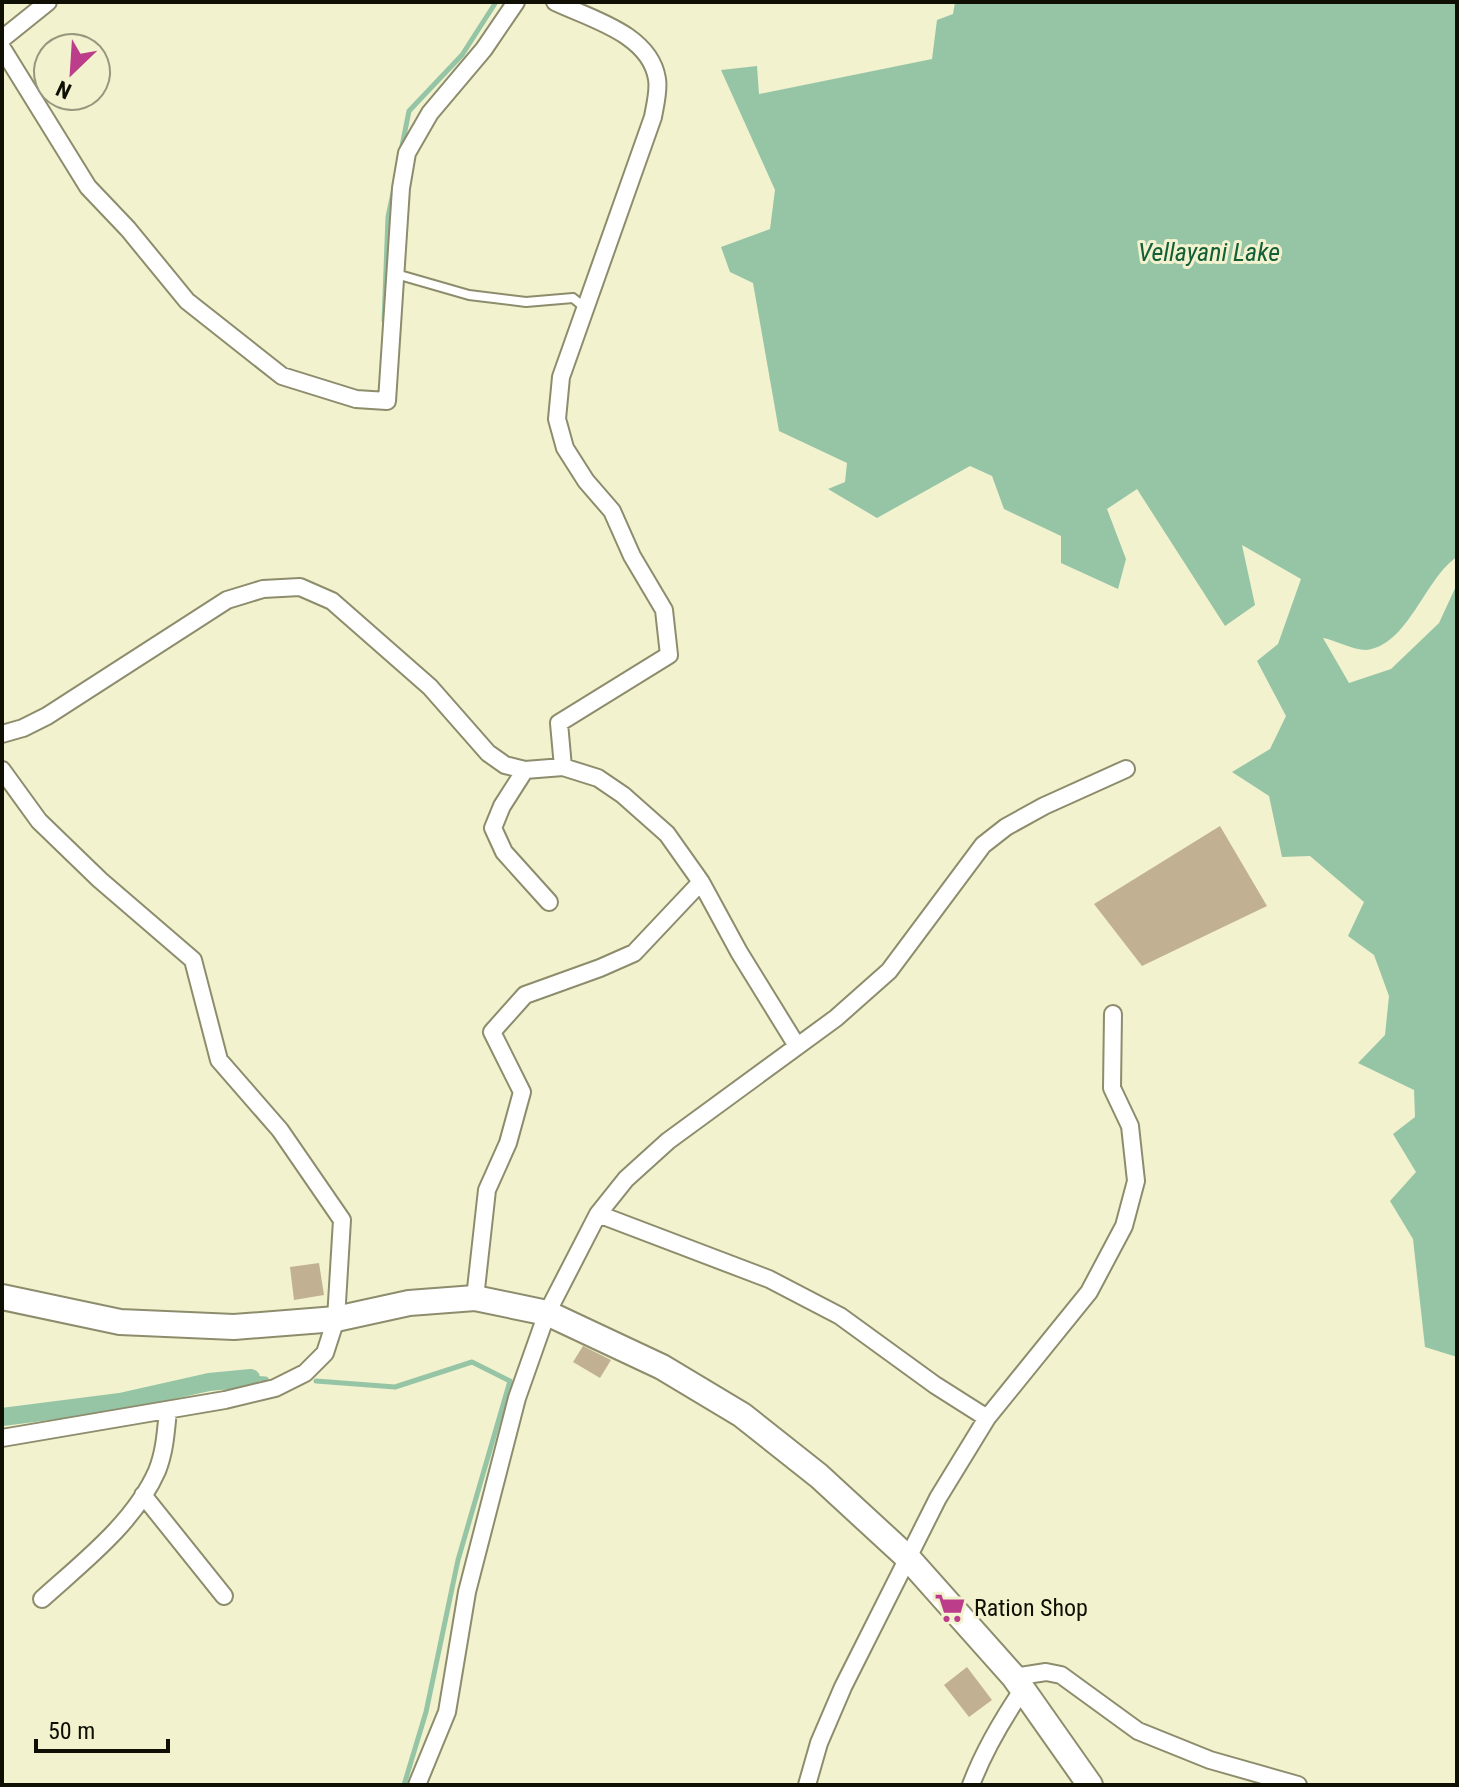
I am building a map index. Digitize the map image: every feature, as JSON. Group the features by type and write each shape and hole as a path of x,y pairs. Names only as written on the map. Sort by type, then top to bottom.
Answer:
{"street":[{"path":"2,39 48,2"},
{"path":"2,48 88,187 128,229 187,301 282,376 356,399 387,401 401,188 407,153 430,113 484,49 516,2"},
{"path":"555,2 624,35 640,46 652,61 657,81 653,117 561,377 557,419 565,448 586,481 612,511 632,556 664,610 669,655 559,723 563,767"},
{"path":"2,734 47,716 227,600 263,589 300,587 332,601 430,687 488,753 505,765 525,770 563,767 598,778 623,795 667,834 701,882 739,952 797,1046"},
{"path":"417,1785 447,1712 467,1592 517,1398 547,1313 598,1214 626,1179 668,1141 836,1018 889,971 983,845 1006,827 1044,806 1126,769"},
{"path":"2,770 39,821 100,880 193,960 219,1060 280,1130 342,1220 336,1319 325,1353 305,1373 275,1388 225,1400 2,1438"},
{"path":"525,770 502,806 493,828 504,852 549,902"},
{"path":"475,1298 487,1190 508,1143 522,1092 492,1032 525,995 634,953 701,882"},
{"path":"807,1785 819,1743 843,1687 938,1498 987,1418 1089,1292 1124,1226 1136,1181 1130,1126 1112,1088 1113,1014"},
{"path":"598,1214 769,1279 840,1316 935,1385 987,1418"},
{"path":"2,1297 120,1322 234,1327 336,1319 409,1303 475,1298 547,1313 662,1367 742,1415 819,1476 908,1558 1018,1683 1090,1785"},
{"path":"42,1599 93,1553 143,1495 163,1451 168,1410"},
{"path":"143,1495 224,1596"},
{"path":"971,1785 980,1759 1018,1683 1046,1672 1061,1675 1138,1731 1210,1760 1298,1785"}],"lane":[{"path":"396,274 483,297 526,302 573,298 585,308"}],"water":[{"name":"Vellayani Lake","path":"955,2 1457,2 1457,557 1435,580 1405,624 1381,646 1361,650 1323,638 1349,683 1391,669 1439,623 1457,584 1457,1357 1425,1347 1413,1239 1390,1201 1416,1172 1393,1134 1415,1117 1414,1090 1358,1063 1385,1035 1389,996 1374,955 1348,936 1364,902 1310,856 1282,857 1269,796 1232,772 1270,749 1286,716 1257,661 1278,644 1301,579 1242,545 1255,605 1225,626 1137,489 1107,509 1126,559 1118,589 1061,563 1061,536 1004,509 992,476 970,466 877,518 828,489 845,482 847,463 779,431 753,283 730,272 721,247 770,229 775,190 721,70 757,66 759,94 932,59 937,20 953,14"}],"building":[{"path":"1220,826 1267,906 1142,966 1094,904"},
{"path":"319,1263 324,1295 294,1300 290,1267"},
{"path":"583,1346 611,1360 600,1378 573,1362"},
{"path":"967,1667 992,1700 969,1717 944,1685"}],"waterway":[{"path":"401,151 409,111 462,55 496,2"},
{"path":"384,321 388,217 394,188"},
{"path":"316,1381 395,1387 472,1362 510,1381 458,1560 426,1712 404,1785"},
{"path":"251,1378 266,1379"},
{"path":"2,1417 120,1402 209,1382 251,1378"}],"place":[{"name":"Ration Shop","path":"950,1608"}]}
